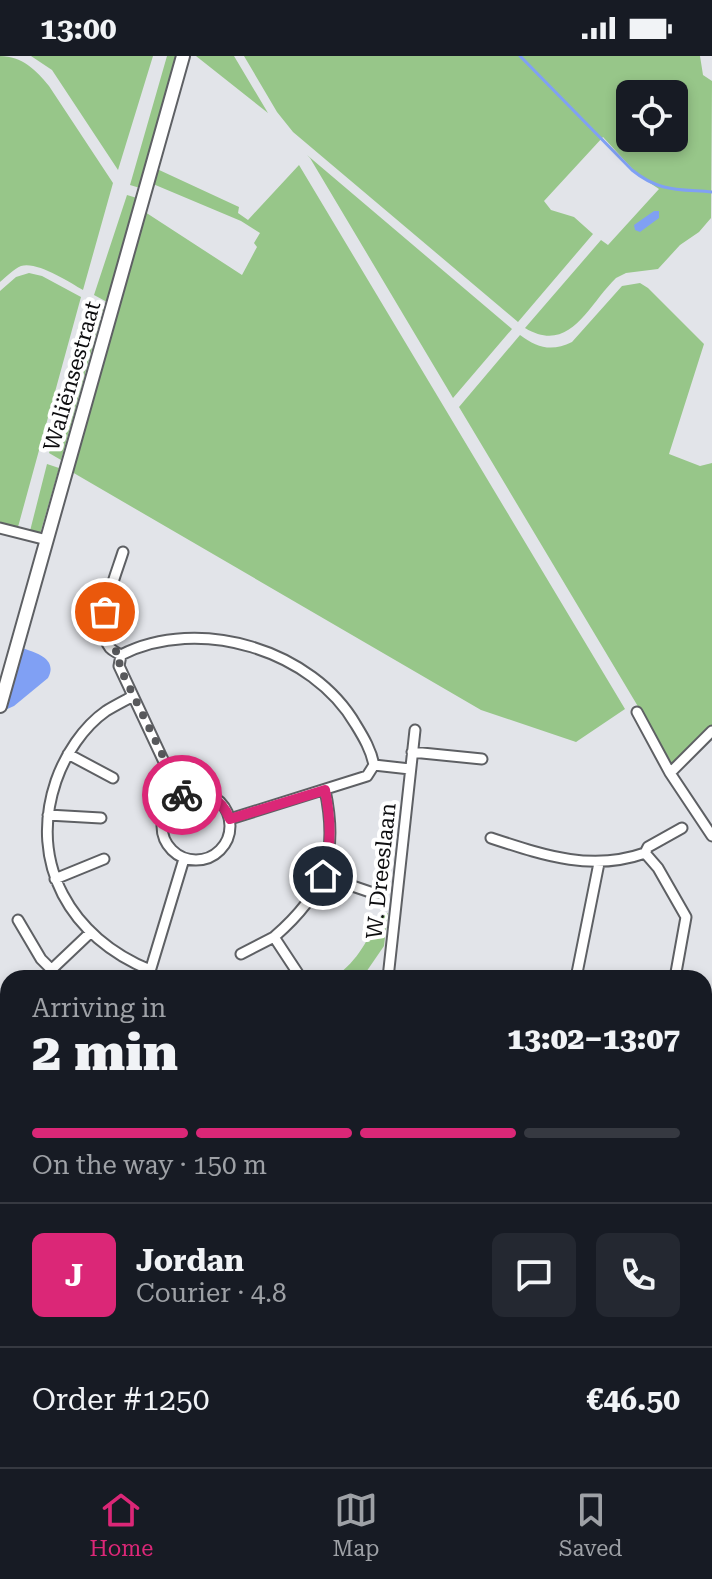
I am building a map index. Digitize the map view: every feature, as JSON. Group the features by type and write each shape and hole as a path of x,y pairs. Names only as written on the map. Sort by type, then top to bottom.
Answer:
{"street":[{"name":"Waliënsestraat","path":"0,706 183,56"},
{"path":"0,528 47,540"},
{"path":"121,655 109,647 104,629 105,612 123,552"},
{"path":"121,655 132,649 166,641 197,639 234,642 278,657 331,692 351,716 372,755 374,765 410,769"},
{"path":"121,655 119,666 180,796"},
{"path":"133,696 104,712 68,754 51,797 47,837 55,879 67,902 90,933 142,970"},
{"path":"637,712 670,773 712,836"},
{"name":"W. Dreeslaan","path":"389,970 415,730"},
{"path":"670,773 712,731"},
{"path":"412,752 482,759"},
{"path":"68,754 113,778"},
{"name":"W. Dreeslaan","path":"230,819 367,776 374,765"},
{"path":"241,954 274,937 299,916 323,876 331,843 325,790"},
{"path":"192,792 216,798 225,807 230,819 230,834 224,847 213,857 199,861 184,859 173,852 165,842 161,829 163,816 170,804 192,792"},
{"path":"48,815 101,818"},
{"path":"645,853 648,847 682,828"},
{"path":"491,838 555,858 599,863 645,853"},
{"path":"645,853 658,868 686,917 676,970"},
{"path":"55,879 104,859"},
{"path":"150,970 184,859"},
{"path":"578,970 599,863"},
{"path":"323,876 376,894"},
{"path":"18,920 51,970 90,933"},
{"path":"274,937 296,970"}],"green space":[{"path":"0,56 22,61 44,80 113,183 83,290 53,273 28,265 18,267 0,282"},
{"path":"31,56 153,56 118,170 52,70"},
{"path":"167,56 177,56 140,188 130,185"},
{"path":"196,56 234,56 268,113"},
{"path":"244,56 700,56 703,75 712,81 711,218 658,269 626,273 616,278 577,323 554,335 541,335 525,328 601,240 608,245 659,189 638,175 617,152 688,152 688,80 616,80 616,151 603,137 544,201 551,210 574,217 593,234 518,322 293,132 277,112"},
{"path":"307,155 512,329 453,398 310,158"},
{"path":"299,165 625,709 576,742 481,710 72,472 145,212 242,275 257,247 254,243 260,233 241,221 153,184 157,169 239,207 238,213 248,220"},
{"path":"127,195 137,198 107,302 94,295"},
{"path":"29,273 42,276 81,297 18,527 0,524 0,291 16,277"},
{"path":"640,283 704,344 669,454 700,466 712,463 712,727 673,765 459,407 520,335 545,347 572,342 622,286"},
{"path":"91,303 103,309 61,460 49,453"},
{"path":"47,464 59,468 40,534 30,531"},
{"path":"388,913 384,946 368,970 343,970 365,944 377,919"}],"water":[{"path":"654,211 659,211 659,218 640,232 635,230 634,225"},
{"path":"22,648 48,661 50,671 48,678 5,710"}],"waterway":[{"path":"520,56 632,170 660,186 712,192"}],"way so far":[{"path":"105,612 104,629 109,647 121,655 119,666 182,795"}],"route":[{"path":"182,795 205,793 216,798 225,807 230,819 325,790 331,843 323,876"}]}
